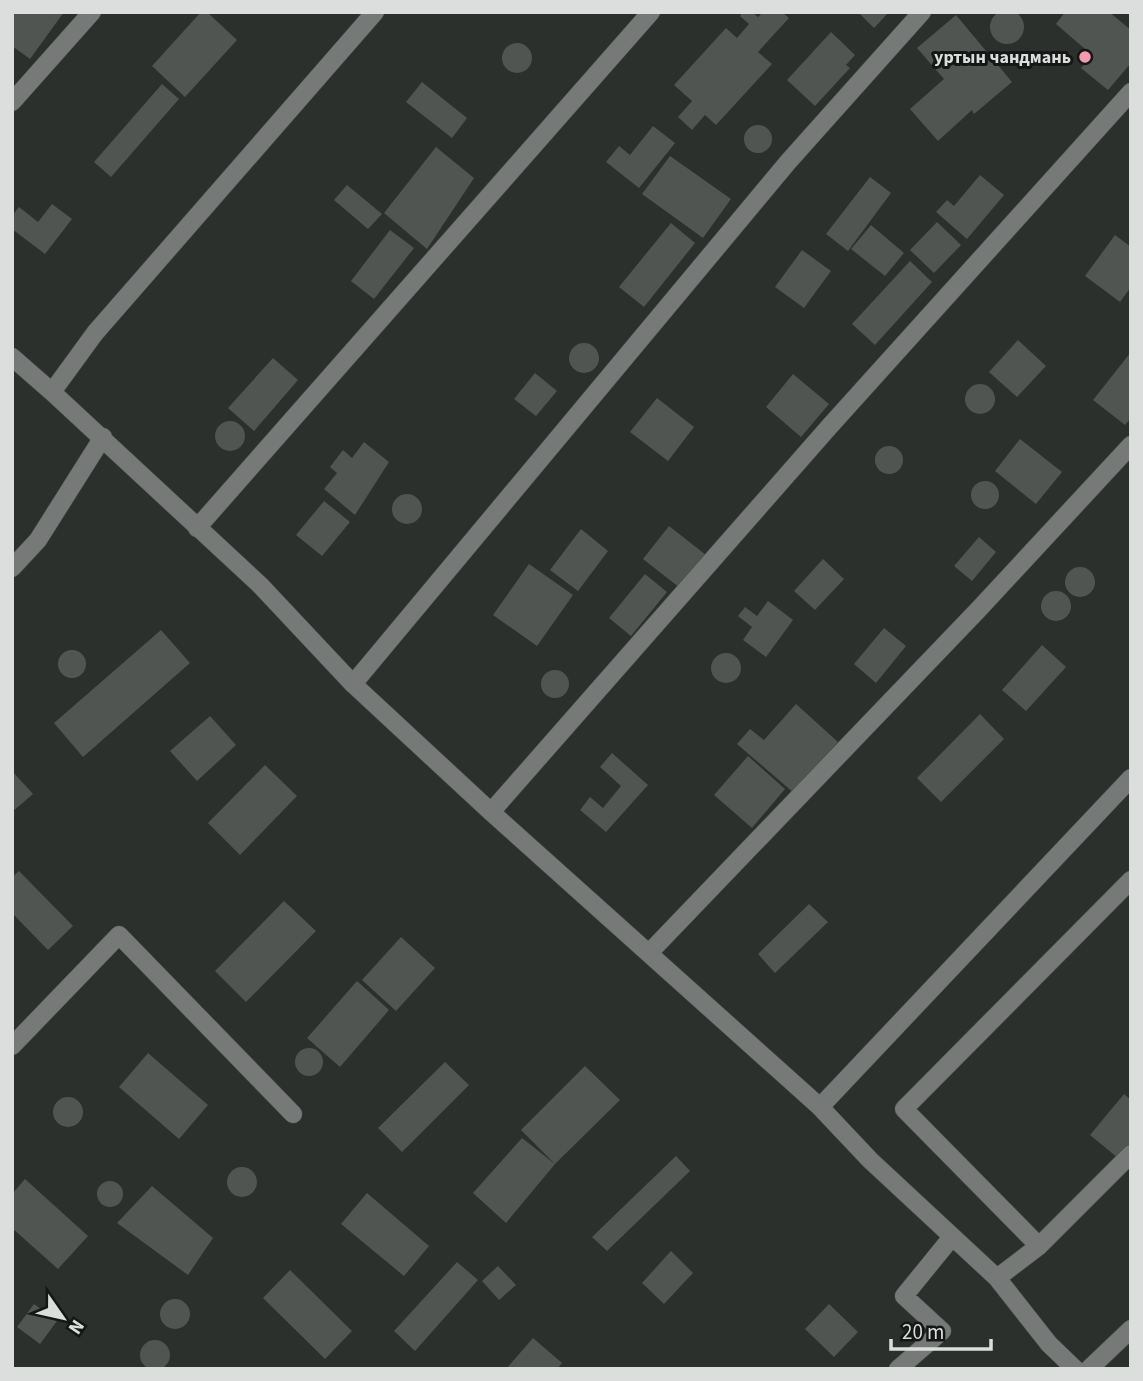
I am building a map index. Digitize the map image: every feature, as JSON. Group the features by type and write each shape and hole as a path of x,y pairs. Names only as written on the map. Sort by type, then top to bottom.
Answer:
{"street":[{"path":"12,102 92,12"},
{"path":"52,392 95,333 375,12"},
{"path":"197,528 651,12"},
{"path":"353,684 788,162 922,12"},
{"path":"491,811 829,427 1131,92"},
{"path":"12,357 103,437 260,585 353,684 820,1107 870,1160 997,1278 1049,1343 1075,1369"},
{"path":"12,568 38,540 103,437"},
{"path":"649,953 968,621 1131,445"},
{"path":"820,1107 1131,778"},
{"path":"1039,1246 904,1109 1131,880"},
{"path":"12,1046 119,935 293,1114"},
{"path":"997,1278 1039,1246 1131,1154"},
{"path":"898,1369 942,1331 904,1296 952,1237"},
{"path":"1089,1369 1131,1329"}],"building":[{"path":"1007,10 1019,15 1024,27 1019,39 1007,44 995,39 990,27 995,15"},
{"path":"12,12 64,12 30,59 12,46"},
{"path":"201,12 207,12 237,40 185,97 152,66"},
{"path":"743,12 752,12 758,17 763,12 782,12 789,18 758,52 772,64 716,125 705,115 692,130 678,117 692,101 674,85 726,28 737,38 749,24 740,16"},
{"path":"858,12 889,12 874,28"},
{"path":"1065,12 1109,12 1131,30 1131,63 1108,90 1081,68 1092,55 1056,24"},
{"path":"956,15 1012,82 974,114 972,110 938,141 910,109 944,79 917,48"},
{"path":"831,32 855,55 846,65 850,68 815,106 787,80"},
{"path":"517,43 523,44 531,52 531,64 523,72 517,73 511,72 503,64 502,58 503,52 511,44"},
{"path":"422,82 467,118 452,138 406,102"},
{"path":"162,84 179,99 111,177 94,162"},
{"path":"758,125 768,129 772,139 768,149 758,153 748,149 744,139 748,129"},
{"path":"653,126 675,143 639,188 606,162 619,146 630,155"},
{"path":"436,147 474,178 427,249 384,213"},
{"path":"670,156 731,199 703,238 642,194"},
{"path":"980,175 1004,195 967,239 936,212 947,200 954,206"},
{"path":"870,177 891,193 848,251 826,234"},
{"path":"347,185 382,214 368,229 334,200"},
{"path":"52,204 72,219 45,254 12,229 12,216 19,207 38,222"},
{"path":"937,222 961,245 934,273 910,250"},
{"path":"671,223 695,243 644,307 619,287"},
{"path":"871,225 904,253 885,276 851,249"},
{"path":"390,230 414,248 374,299 351,281"},
{"path":"1115,235 1131,247 1131,287 1120,302 1085,276"},
{"path":"802,250 831,271 804,308 775,287"},
{"path":"910,261 932,282 875,345 852,324"},
{"path":"1018,340 1046,366 1017,397 989,372"},
{"path":"584,343 595,347 599,358 595,369 584,373 573,369 569,358 573,347"},
{"path":"1131,352 1131,418 1125,425 1093,400"},
{"path":"273,358 298,380 254,431 228,408"},
{"path":"535,373 557,391 536,416 514,399"},
{"path":"793,374 829,404 801,437 766,407"},
{"path":"980,384 986,385 994,393 994,405 986,413 980,414 974,413 966,405 965,399 966,393 974,385"},
{"path":"657,398 694,427 668,461 630,432"},
{"path":"230,421 236,422 244,430 244,442 236,450 230,451 224,450 216,442 215,436 216,430 224,422"},
{"path":"1020,439 1062,472 1036,504 995,471"},
{"path":"364,442 389,462 355,515 324,489 337,473 330,467 343,450 352,458"},
{"path":"889,446 899,450 903,460 899,470 889,474 879,470 875,460 879,450"},
{"path":"985,481 995,485 999,495 995,505 985,509 975,505 971,495 975,485"},
{"path":"407,494 413,495 421,503 421,515 413,523 407,524 401,523 393,515 392,509 393,503 401,495"},
{"path":"324,501 350,522 322,556 296,535"},
{"path":"669,526 706,555 680,588 643,559"},
{"path":"581,529 608,551 578,591 550,570"},
{"path":"979,537 996,552 972,581 954,566"},
{"path":"823,559 844,579 815,610 794,591"},
{"path":"529,564 573,595 537,646 493,615"},
{"path":"1080,567 1086,568 1094,576 1094,588 1086,596 1080,597 1074,596 1066,588 1065,582 1066,576 1074,568"},
{"path":"645,574 667,592 631,636 609,618"},
{"path":"1056,591 1062,592 1070,600 1070,612 1062,620 1056,621 1050,620 1042,612 1041,606 1042,600 1050,592"},
{"path":"768,601 793,620 766,657 743,640 752,627 738,616 745,607 757,616"},
{"path":"884,628 906,646 876,683 854,664"},
{"path":"161,630 190,663 83,757 54,723"},
{"path":"1042,645 1066,667 1026,711 1002,690"},
{"path":"72,650 82,654 86,664 82,674 72,678 62,674 58,664 62,654"},
{"path":"726,653 732,654 740,662 740,674 732,682 726,683 720,682 712,674 711,668 712,662 720,654"},
{"path":"555,670 565,674 569,684 565,694 555,698 545,694 541,684 545,674"},
{"path":"796,704 838,742 794,793 737,744 750,729 764,740"},
{"path":"980,714 1004,739 941,802 917,778"},
{"path":"210,716 236,745 197,781 170,751"},
{"path":"612,753 648,785 606,832 580,810 590,797 603,808 621,786 600,767"},
{"path":"748,756 785,789 752,828 714,795"},
{"path":"265,765 297,796 240,855 208,823"},
{"path":"12,771 33,794 12,812"},
{"path":"19,871 73,926 48,950 12,913 12,877"},
{"path":"284,901 316,931 246,1002 215,971"},
{"path":"809,904 828,922 775,973 758,954"},
{"path":"401,937 435,968 396,1011 362,980"},
{"path":"357,981 389,1010 340,1067 307,1038"},
{"path":"309,1048 319,1052 323,1062 319,1072 309,1076 299,1072 295,1062 299,1052"},
{"path":"148,1053 208,1105 179,1139 119,1087"},
{"path":"445,1062 469,1085 402,1152 378,1128"},
{"path":"585,1066 620,1100 555,1164 521,1130"},
{"path":"1124,1094 1131,1100 1131,1143 1118,1158 1090,1135"},
{"path":"68,1097 74,1098 82,1106 82,1118 74,1126 68,1127 62,1126 54,1118 53,1112 54,1106 62,1098"},
{"path":"522,1138 555,1164 506,1223 473,1193"},
{"path":"676,1156 690,1171 607,1251 592,1237"},
{"path":"242,1167 248,1168 256,1176 256,1188 248,1196 242,1197 236,1196 228,1188 227,1182 228,1176 236,1168"},
{"path":"25,1179 88,1236 58,1269 12,1228 12,1194"},
{"path":"110,1181 119,1185 123,1194 119,1203 110,1207 101,1203 97,1194 101,1185"},
{"path":"152,1186 213,1238 188,1275 117,1223"},
{"path":"367,1193 429,1246 404,1276 341,1224"},
{"path":"671,1251 693,1273 664,1304 642,1283"},
{"path":"457,1262 478,1280 415,1351 394,1331"},
{"path":"498,1266 516,1285 499,1300 482,1281"},
{"path":"290,1270 352,1331 325,1359 263,1298"},
{"path":"175,1299 181,1300 189,1308 189,1320 181,1328 175,1329 169,1328 161,1320 160,1314 161,1308 169,1300"},
{"path":"34,1304 57,1321 40,1344 17,1327"},
{"path":"829,1304 858,1332 834,1357 805,1329"},
{"path":"533,1338 562,1363 557,1369 506,1369"},
{"path":"155,1340 165,1345 170,1355 165,1365 155,1370 145,1365 140,1355 145,1345"}],"place":[{"name":"уртын чандмань","path":"1085,57"}]}
